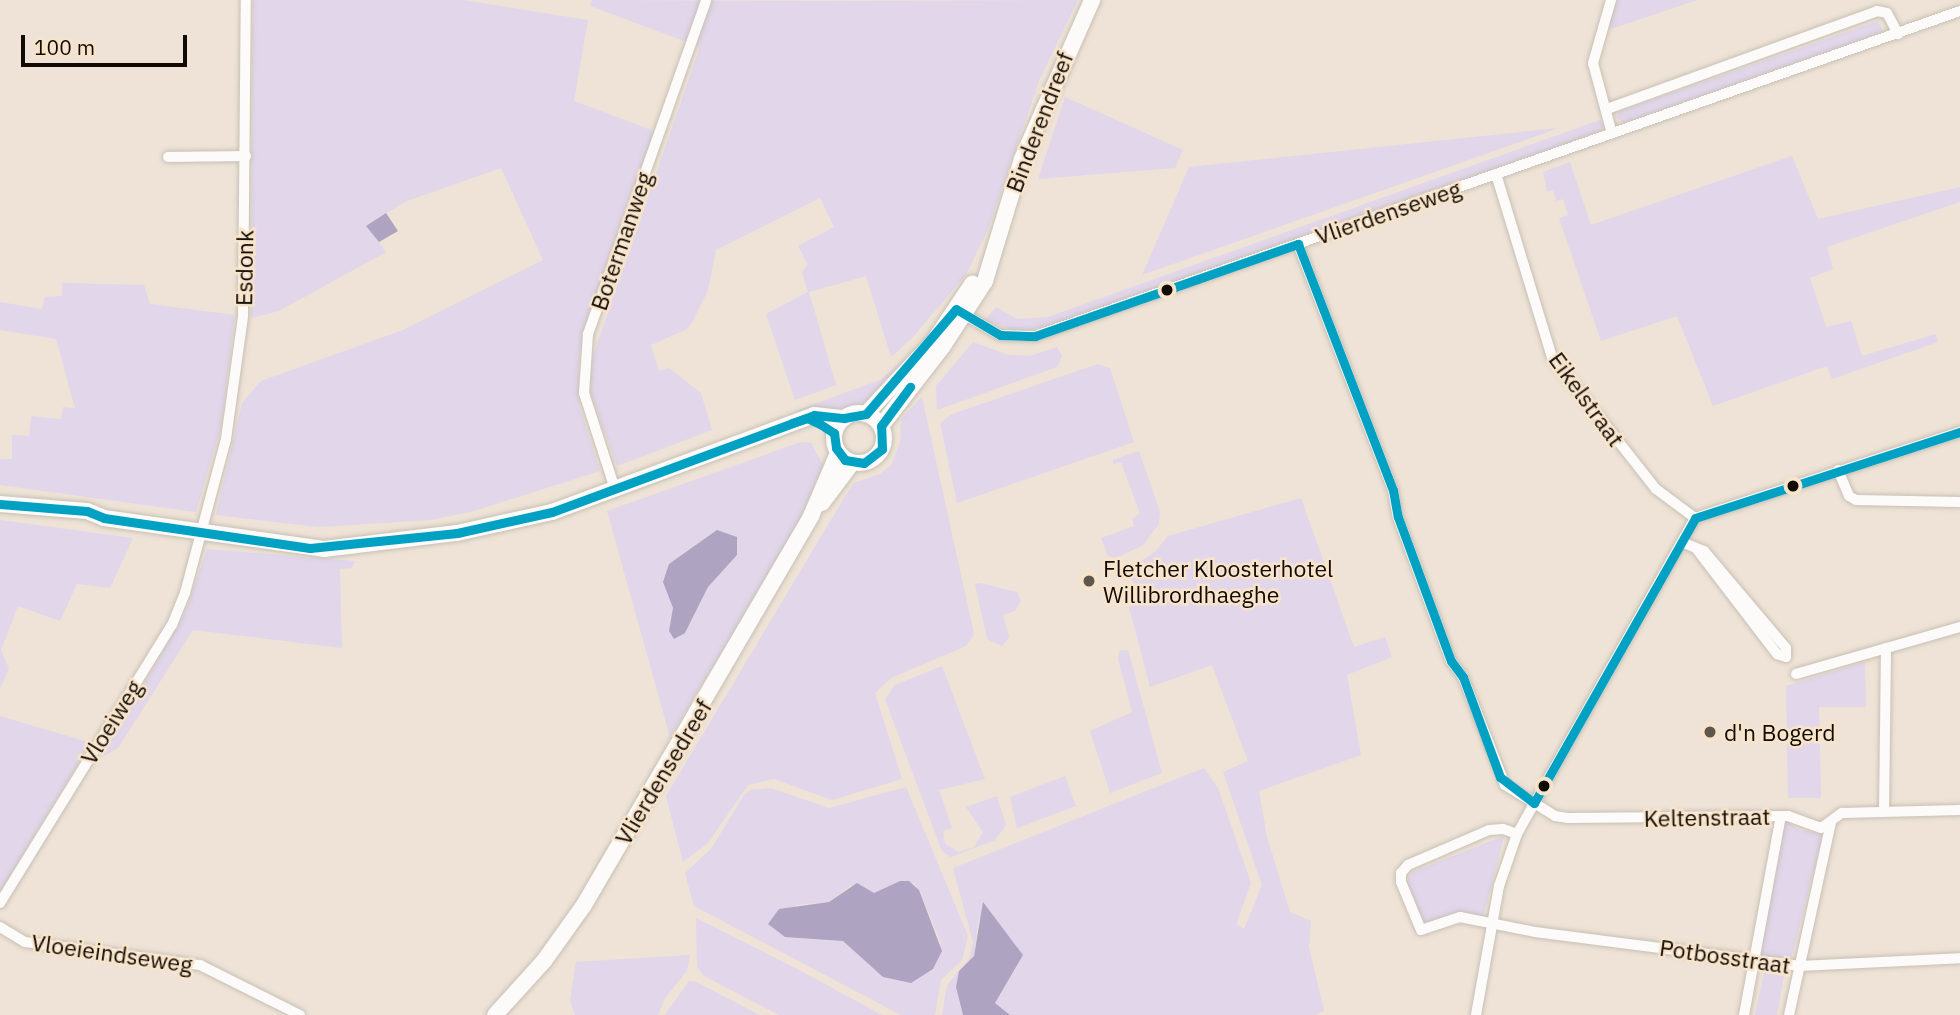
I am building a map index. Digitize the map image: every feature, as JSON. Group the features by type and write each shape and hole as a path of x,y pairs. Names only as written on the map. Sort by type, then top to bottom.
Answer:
{"main road":[{"name":"Binderendreef","path":"961,312 985,281 994,246 1050,86 1092,0"},
{"path":"0,504 59,511 87,511 104,518 324,549 339,544 457,533 534,513 563,499 578,498 807,418 823,414 844,418 866,414 961,312"},
{"path":"844,418 834,433 838,453 852,463 864,463 882,449 881,426 961,312"},
{"path":"866,414 881,426"},
{"path":"807,418 834,433"},
{"name":"Vlierdensedreef","path":"495,1015 544,961 584,905 811,516 838,453"},
{"name":"Vlierdensedreef","path":"811,516 852,463"}],"street":[{"name":"Esdonk","path":"200,532 226,439 243,316 246,0"},
{"name":"Botermanweg","path":"614,486 584,393 588,334 706,0"},
{"path":"1611,0 1593,63 1612,134"},
{"path":"1607,109 1877,10 1888,13 1898,34"},
{"name":"Vlierdenseweg","path":"961,312 1000,334 1035,336 1960,11"},
{"path":"168,157 246,156"},
{"name":"Eikelstraat","path":"1496,174 1552,357 1656,489 1695,518"},
{"name":"Keltenstraat","path":"1298,244 1393,490 1398,517 1446,648 1463,677 1500,778 1534,803 1567,818 1781,816 1811,828 1831,823 1842,813 1960,810"},
{"path":"1476,1015 1493,922 1517,834 1684,542 1695,518 1960,432"},
{"path":"1838,470 1849,496 1856,500 1960,502"},
{"name":"Vloeiweg","path":"0,903 172,625 200,532"},
{"path":"1684,542 1704,551 1786,648 1786,657 1777,654 1696,548"},
{"path":"1797,674 1960,627"},
{"path":"1884,812 1886,648"},
{"path":"1744,1015 1781,816"},
{"path":"1789,1015 1831,823"},
{"name":"Potbosstraat","path":"1517,834 1503,829 1489,830 1409,865 1401,873 1421,930 1460,917 1535,932 1799,966 1960,958"},
{"name":"Vloeieindseweg","path":"0,927 25,943 200,965 300,1015"}],"shaded area":[{"path":"253,0 463,0 588,20 574,101 654,131 579,354 579,405 600,471 474,511 431,520 318,527 216,515 242,403 261,381 403,330 543,260 501,168 407,201 386,213 367,226 386,252 279,311 251,318"},
{"path":"592,0 1078,0 1039,81 989,227 966,275 913,337 891,357 866,276 809,292 836,385 795,400 766,314 808,292 802,272 808,264 798,246 834,227 820,198 716,250 708,290 693,321 687,329 651,345 659,371 669,368 701,393 712,430 617,466 590,391 592,359 700,47 590,6"},
{"path":"1617,0 1697,0 1611,29 1607,28"},
{"path":"1878,21 1883,31 1858,42 1625,124 1617,118 1618,112"},
{"path":"1065,97 1183,150 1175,168 1038,179"},
{"path":"1600,120 1604,125 1599,134 1054,325 1018,332 985,320 996,307 1017,319 1048,317"},
{"path":"1558,128 1551,131 1142,275 1189,167"},
{"path":"1792,156 1818,219 1960,187 1960,202 1827,247 1833,269 1810,278 1826,327 1851,321 1862,356 1936,334 1938,342 1832,379 1827,366 1713,406 1677,316 1601,341 1559,218 1568,215 1563,199 1556,201 1553,190 1547,192 1543,172 1570,162 1591,225"},
{"path":"386,213 398,231 379,242 366,226"},
{"path":"62,283 144,285 150,304 235,315 221,427 196,512 0,485 0,459 12,459 12,435 29,436 31,416 61,419 63,407 75,408 56,339 0,330 0,302 42,309 45,297 62,296"},
{"path":"973,342 1008,355 1029,356 1057,347 1062,356 1057,367 937,410 936,386"},
{"path":"906,358 885,390 861,408 793,412 880,380"},
{"path":"1098,364 1110,368 1134,442 957,503 940,423 952,414"},
{"path":"922,397 974,634 966,646 891,678 875,693 902,779 832,800 774,779 748,785 708,843 683,862 666,796 844,498 854,483 880,474 891,465 900,443 901,419"},
{"path":"801,442 811,443 826,470 808,510 670,737 607,511","holes":["691,551 737,555 708,587 685,633 669,631 674,618 669,564"]},
{"path":"1139,451 1160,512 1159,524 1143,545 1116,558 1108,556 1101,538 1134,526 1132,518 1140,514 1121,462 1113,464 1113,460"},
{"path":"1301,498 1354,647 1385,637 1392,657 1347,675 1361,755 1259,791 1267,837 1290,912 1311,921 1309,947 1324,1011 1315,1015 1010,1015 995,1004 979,915 974,956 956,987 963,1015 942,1015 947,985 969,959 973,942 953,868 1204,768 1218,788 1251,883 1236,924 1244,929 1262,885 1223,772 1248,761 1212,665 1150,687 1129,607 1138,600 1131,576 1135,565 1155,552 1168,536"},
{"path":"0,520 133,538 110,588 77,584 60,621 18,606 1,650 9,669 0,688"},
{"path":"717,530 737,537 737,555 708,587 685,633 674,639 669,631 673,608 663,582 669,564"},
{"path":"207,549 355,561 352,568 340,569 342,648 193,630 118,748 102,757 186,611"},
{"path":"981,583 1017,592 1021,601 1015,611 1003,615 1009,637 1002,646 987,639 975,584"},
{"path":"1120,650 1128,650 1162,773 1110,793 1090,731 1132,712 1118,659"},
{"path":"1865,662 1866,707 1819,707 1821,798 1788,798 1786,686"},
{"path":"942,666 985,779 939,790 952,828 943,831 945,843 958,852 974,847 983,832 966,807 997,796 1006,825 995,840 951,857 942,851 885,699 895,685"},
{"path":"0,716 91,743 0,892"},
{"path":"1065,776 1076,806 1017,828 1010,797"},
{"path":"906,787 968,936 962,960 941,980 935,1015 901,1015 694,906 685,873 711,849 744,795 751,790 771,788 829,808","holes":["900,881 914,883 941,943 883,977 843,941 800,938 795,905 829,902 850,886 874,893"]},
{"path":"1785,820 1800,830 1823,833 1790,964 1759,956"},
{"path":"1504,836 1484,915 1424,926 1406,883 1412,872"},
{"path":"900,881 909,881 919,890 942,951 933,969 911,983 883,977 843,941 785,937 768,924 779,909 829,902 857,883 874,893"},
{"path":"983,902 1023,955 995,1003 1010,1015 963,1015 956,987 959,971 974,956"},
{"path":"696,918 882,1015 779,1015 704,976 697,967"},
{"path":"690,955 687,971 665,998 658,1015 575,1015 570,1000 576,962"},
{"path":"1764,973 1784,976 1777,1015 1755,1015"},
{"path":"689,981 696,982 760,1015 665,1015"}],"transit line":[{"path":"1298,244 1393,490 1398,517 1451,661 1463,677 1500,777 1534,803"},
{"path":"0,504 87,511 104,518 310,548 457,533 552,512 814,415 844,418 866,414 956,309 1000,335 1035,336 1298,244"},
{"path":"792,423 807,418 820,424 834,433 836,448 845,460 864,463 882,449 881,426 910,387"},
{"path":"1534,803 1695,518 1960,432"}],"place":[{"name":"Fletcher Kloosterhotel Willibrordhaeghe","path":"1089,581"},
{"name":"d'n Bogerd","path":"1710,732"}]}
